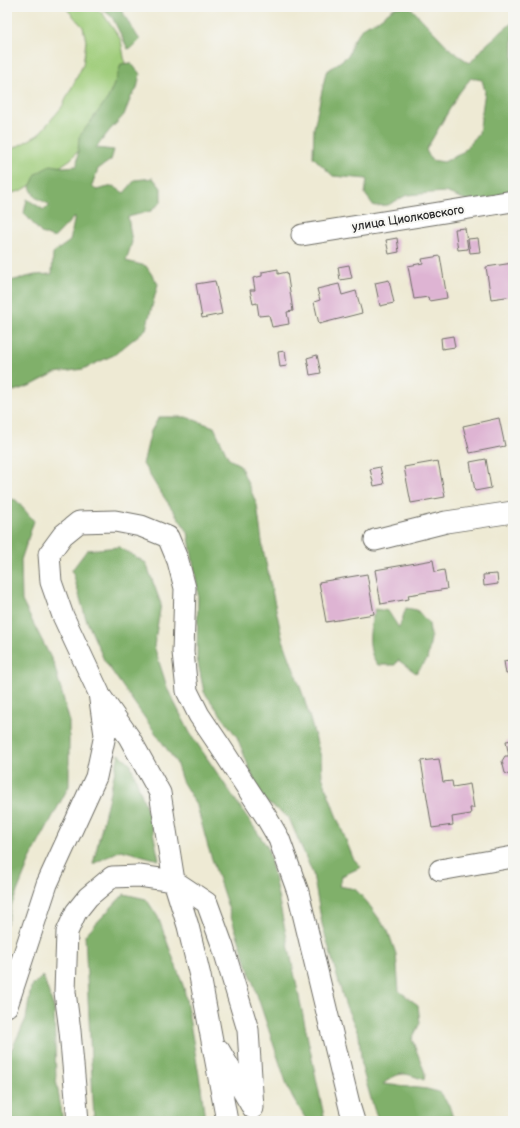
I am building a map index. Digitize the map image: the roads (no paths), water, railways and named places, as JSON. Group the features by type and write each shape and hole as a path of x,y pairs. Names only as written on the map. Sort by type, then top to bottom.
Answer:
{"street":[{"name":"улица Циолковского","path":"302,235 513,201"},
{"path":"375,540 446,522 513,512"},
{"path":"227,1121 200,976 188,926 174,881 160,793 129,737 99,693 63,616 51,582 49,554 63,535 79,522 115,521 141,526 168,537 178,562 184,588 183,652 187,690 199,715 280,839 298,892 354,1121"},
{"path":"7,1006 47,884 96,777 105,735 99,693"},
{"path":"440,870 513,857"},
{"path":"78,1121 65,992 67,932 76,912 88,897 112,878 139,876 174,881 207,903 248,1030 256,1115"},
{"path":"211,1036 256,1115"}]}
